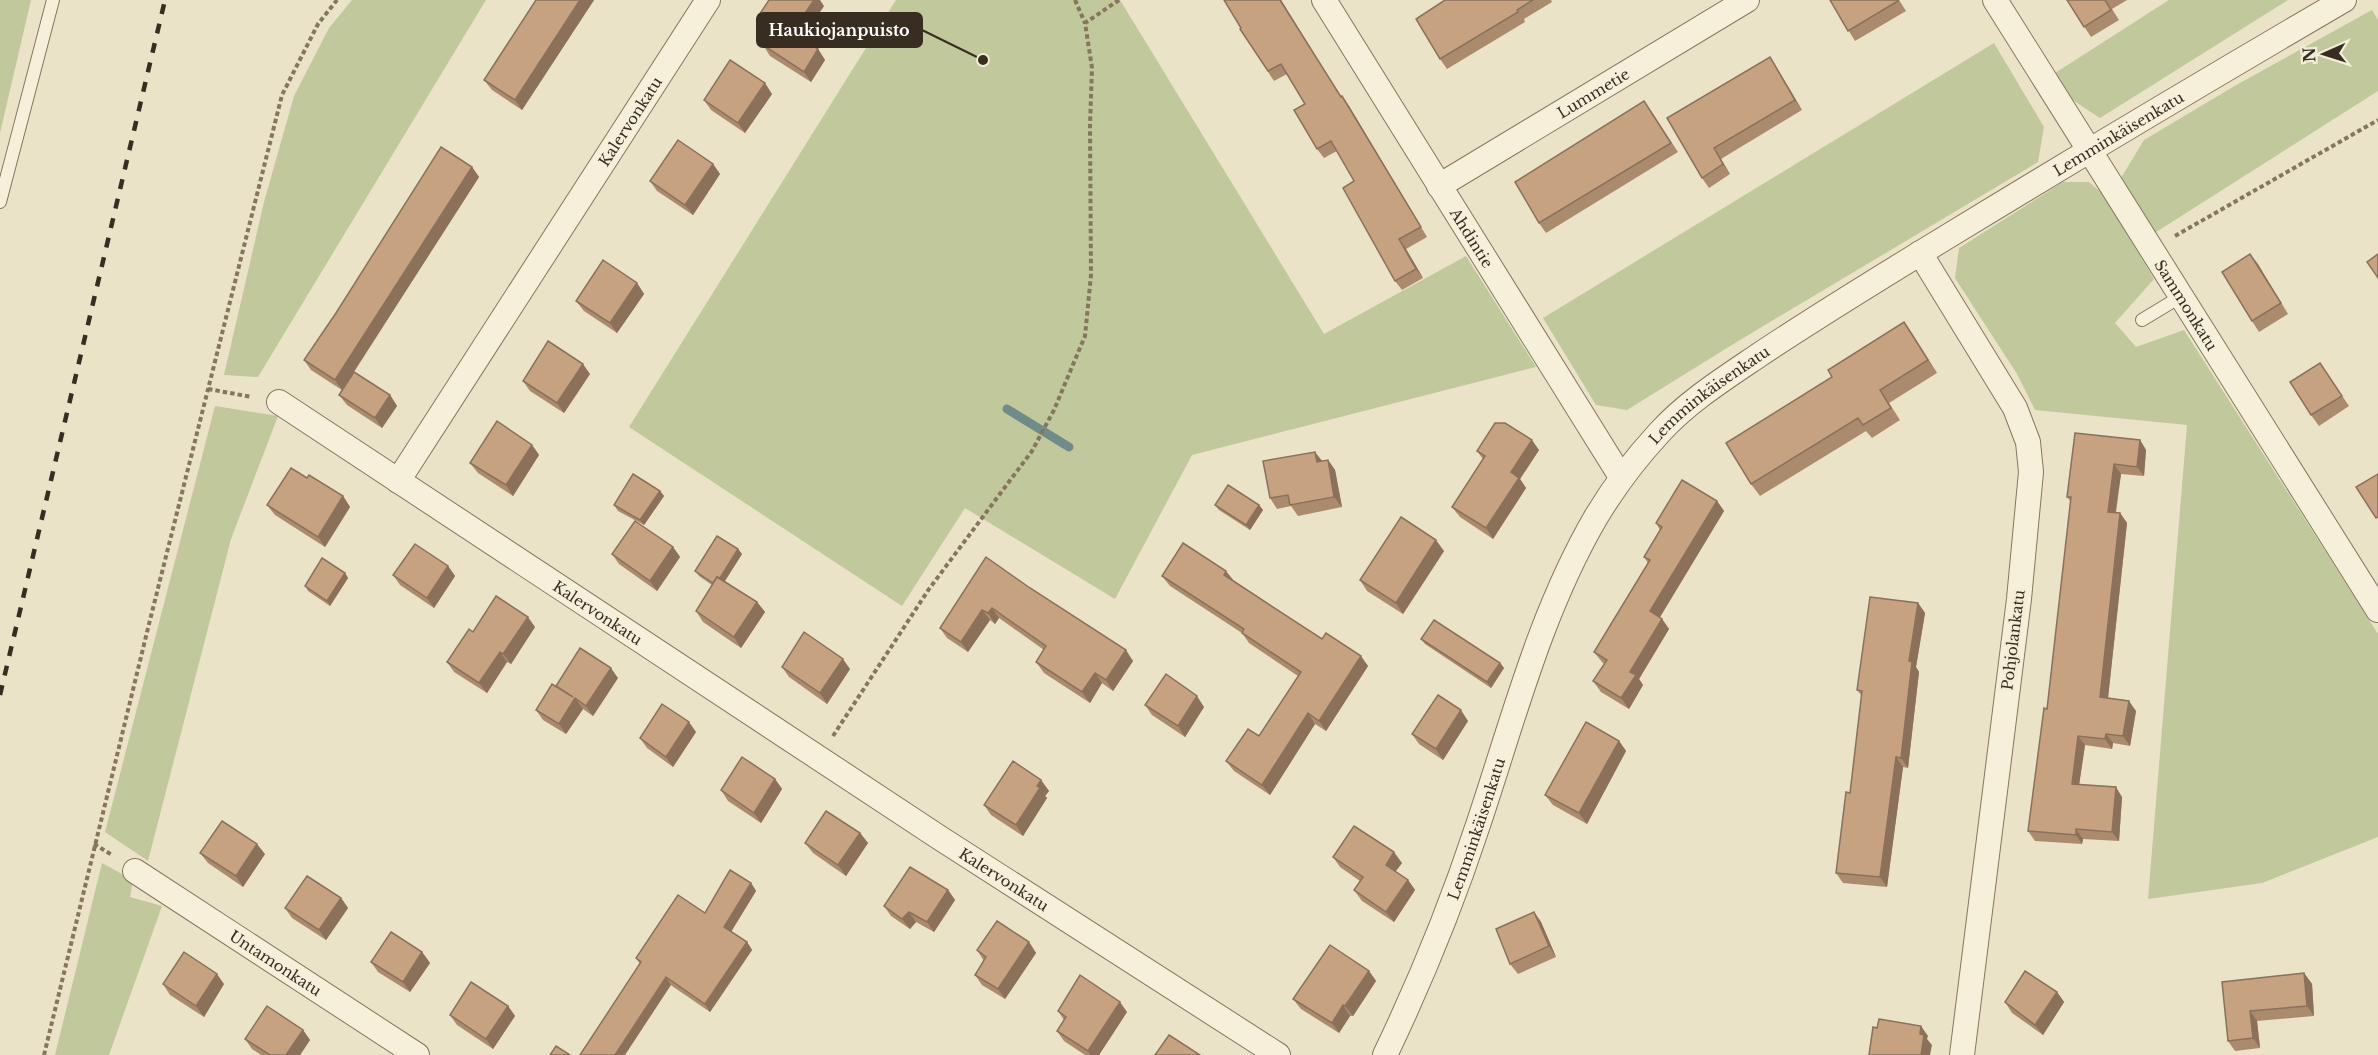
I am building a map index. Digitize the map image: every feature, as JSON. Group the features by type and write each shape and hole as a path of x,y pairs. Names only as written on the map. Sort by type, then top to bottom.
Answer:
{"street":[{"name":"Kalervonkatu","path":"708,0 398,482 1278,1055"},
{"name":"Ahdintie","path":"1324,0 1621,477"},
{"name":"Lummetie","path":"1439,186 1747,0"},
{"name":"Sammonkatu","path":"1995,0 2378,610"},
{"name":"Lemminkäisenkatu","path":"1385,1055 1416,991 1452,900 1511,720 1553,604 1594,521 1621,477 1661,430 1710,388 1815,317 2090,149 2344,0"},
{"name":"Pohjolankatu","path":"1920,253 2015,408 2028,442 2031,472 2019,599 1962,1055"},
{"path":"279,402 398,482"},
{"name":"Untamonkatu","path":"135,871 417,1055"}],"lane":[{"path":"0,202 53,0"},
{"path":"2142,320 2180,297"}],"path":[{"path":"44,1055 100,821 282,95 318,24 337,0"},
{"path":"819,758 930,590 1032,451 1054,410 1086,336 1091,275 1092,68 1085,23 1075,0"},
{"path":"1085,23 1119,0"},
{"path":"2151,250 2378,120"},
{"path":"208,389 279,402"}],"green space":[{"path":"0,0 31,0 0,133"},
{"path":"352,0 486,0 258,377 224,375 264,202 294,96 329,28"},
{"path":"896,0 1120,0 1324,334 1466,256 1536,367 1192,455 1115,599 965,508 902,606 629,427"},
{"path":"2169,0 2288,0 2100,118 2071,99 2055,73"},
{"path":"2372,10 2378,20 2378,91 2153,234 2121,178 2144,140 2238,84"},
{"path":"1994,43 2044,127 2038,162 1627,410 1596,405 1543,318"},
{"path":"2063,182 2089,182 2103,194 2154,279 2115,323 2136,347 2184,330 2378,634 2378,837 2262,883 2148,899 2187,425 2035,410 2017,374 1955,278 1959,248"},
{"path":"215,406 278,416 231,539 148,861 105,832"},
{"path":"102,863 133,880 130,897 162,906 109,1055 55,1055"}],"building":[{"path":"536,0 580,0 515,100 484,80"},
{"path":"769,0 814,0 792,32 818,49 804,72 763,45 774,30 757,18"},
{"path":"1224,0 1280,0 1342,96 1421,227 1399,239 1416,269 1395,281 1343,188 1354,181 1331,141 1317,149 1294,110 1305,104 1281,64 1268,71"},
{"path":"1445,0 1533,0 1517,10 1518,12 1440,59 1416,19"},
{"path":"1830,0 1898,0 1898,1 1848,31"},
{"path":"2067,0 2105,0 2111,10 2084,27"},
{"path":"1770,57 1795,100 1714,148 1723,164 1702,178 1667,118"},
{"path":"730,60 765,83 738,123 704,100"},
{"path":"1644,101 1671,143 1539,223 1515,182"},
{"path":"678,140 713,164 685,205 650,181"},
{"path":"441,147 472,167 335,380 304,360"},
{"path":"2250,254 2281,303 2252,321 2222,272"},
{"path":"2378,254 2378,278 2367,262"},
{"path":"603,260 637,283 610,323 576,301"},
{"path":"1904,322 1928,360 1880,390 1891,408 1863,425 1858,418 1751,484 1726,443 1832,377 1828,370"},
{"path":"548,341 583,364 557,403 523,381"},
{"path":"2320,363 2342,396 2311,415 2290,382"},
{"path":"354,372 390,395 375,418 339,395"},
{"path":"497,421 532,445 506,485 470,463"},
{"path":"1495,423 1505,423 1532,440 1511,472 1519,478 1486,528 1452,507 1485,456 1477,451"},
{"path":"2075,433 2140,440 2137,467 2114,464 2108,512 2120,513 2100,697 2129,701 2123,736 2106,734 2105,739 2078,736 2072,784 2116,787 2112,832 2076,829 2076,835 2028,831 2044,708 2047,709 2071,497 2067,497"},
{"path":"1315,452 1317,462 1328,460 1334,497 1290,505 1288,495 1270,498 1263,461"},
{"path":"291,468 307,478 309,475 343,496 318,537 267,505"},
{"path":"633,474 660,491 640,520 614,505"},
{"path":"2378,474 2378,517 2376,518 2356,487"},
{"path":"1682,480 1717,501 1650,611 1662,619 1630,672 1636,675 1621,698 1593,681 1607,660 1594,652 1650,560 1644,557 1662,527 1656,523"},
{"path":"1228,485 1259,505 1246,525 1215,505"},
{"path":"1401,517 1436,540 1396,603 1360,580"},
{"path":"635,521 673,547 650,581 612,554"},
{"path":"717,536 738,549 720,578 717,577 713,583 695,571"},
{"path":"1183,543 1226,571 1224,575 1322,639 1326,633 1361,656 1319,721 1308,713 1262,785 1226,761 1248,729 1259,736 1301,672 1242,633 1244,629 1162,576"},
{"path":"415,544 448,566 427,598 393,575"},
{"path":"986,557 1126,650 1106,680 1095,673 1082,692 1036,662 1046,646 992,608 988,613 982,610 961,642 940,628"},
{"path":"322,558 345,573 327,601 305,586"},
{"path":"717,577 757,602 734,637 696,611"},
{"path":"496,596 528,617 503,654 500,652 479,683 447,662 469,629 473,632"},
{"path":"1870,597 1918,603 1909,661 1912,662 1901,758 1896,757 1880,877 1836,873 1846,792 1850,793 1862,691 1857,690"},
{"path":"1434,620 1500,663 1487,682 1421,639"},
{"path":"804,632 843,659 820,693 782,667"},
{"path":"580,648 611,668 586,706 575,698 559,724 536,710 552,684 573,697 556,686"},
{"path":"1166,674 1197,696 1178,726 1145,705"},
{"path":"1438,695 1461,710 1436,749 1412,734"},
{"path":"662,704 689,722 666,757 640,738"},
{"path":"1586,722 1619,741 1579,813 1545,795"},
{"path":"742,757 775,779 754,813 721,790"},
{"path":"1013,761 1041,780 1037,786 1040,788 1016,825 984,805"},
{"path":"826,811 860,833 838,865 805,843"},
{"path":"222,821 257,844 236,876 200,853"},
{"path":"1354,826 1394,852 1386,865 1408,880 1386,912 1354,890 1363,877 1333,857"},
{"path":"910,867 948,890 927,922 909,912 902,919 884,906"},
{"path":"730,870 751,883 724,927 747,942 705,1004 666,977 615,1055 580,1055 641,962 636,958 678,895 705,913"},
{"path":"307,876 341,898 319,930 285,908"},
{"path":"1534,912 1549,946 1510,964 1496,929"},
{"path":"997,921 1029,942 998,989 975,975 986,957 977,950"},
{"path":"391,932 422,952 403,982 371,962"},
{"path":"1330,945 1369,971 1332,1023 1293,999"},
{"path":"184,952 217,974 196,1006 163,984"},
{"path":"2025,971 2057,992 2035,1025 2005,1002"},
{"path":"2304,973 2307,1006 2250,1011 2253,1038 2228,1041 2222,982"},
{"path":"1080,975 1120,1002 1088,1051 1057,1031 1066,1017 1058,1011"},
{"path":"471,982 508,1006 486,1039 450,1015"},
{"path":"267,1006 303,1030 286,1055 270,1055 245,1039"},
{"path":"1879,1019 1921,1026 1920,1034 1924,1035 1921,1055 1869,1055 1873,1027 1877,1028"},
{"path":"1169,1035 1200,1055 1155,1055"},
{"path":"556,1046 570,1055 550,1055"}],"waterway":[{"path":"1007,409 1069,447"}],"railway":[{"path":"0,695 165,0"}],"place":[{"name":"Haukiojanpuisto","path":"983,60"}]}
